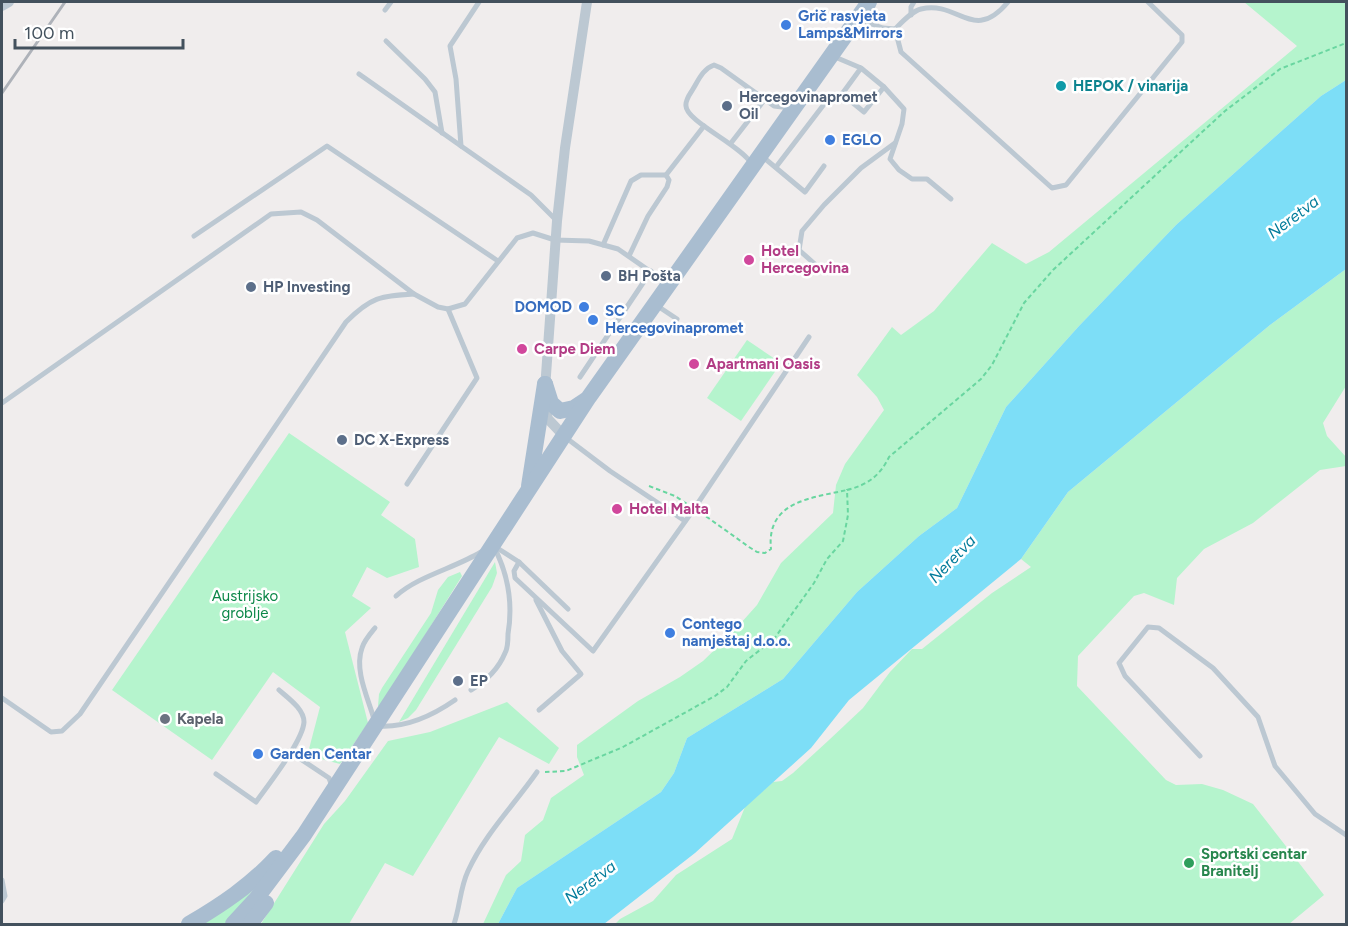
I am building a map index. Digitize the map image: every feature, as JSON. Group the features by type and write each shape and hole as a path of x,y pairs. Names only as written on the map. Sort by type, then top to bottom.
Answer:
{"main road":[{"path":"233,924 256,900 304,835 315,819 331,786 346,773 589,397 869,2"},
{"path":"545,384 551,403 560,411 574,408 589,397"},
{"path":"528,492 545,384"},
{"path":"189,924 248,885 315,819"},
{"path":"250,924 281,883 304,835"}],"street":[{"path":"2,6 9,2"},
{"path":"564,436 548,419 545,411 545,384 555,240 565,148 587,2"}],"lane":[{"path":"385,10 391,2"},
{"path":"461,146 456,79 450,45 479,2"},
{"path":"911,15 914,2"},
{"path":"895,29 919,9 930,8 977,21 994,16 1008,2"},
{"path":"895,29 901,52 1052,188 1066,185 1182,42 1182,35 1148,2"},
{"path":"857,18 866,23 895,29"},
{"path":"386,40 435,92 442,133"},
{"path":"831,55 861,68 884,87 904,109 902,124 890,159 899,170 912,179 927,179 951,199"},
{"path":"793,108 774,106 714,65 708,67 702,74 686,102 686,109 692,118 743,153 776,167 806,192 824,166"},
{"path":"861,68 842,94 864,112 884,87"},
{"path":"359,74 531,195 557,221"},
{"path":"731,143 765,99"},
{"path":"776,167 825,103"},
{"path":"666,175 704,126"},
{"path":"818,266 799,250 802,231 861,168 895,143"},
{"path":"194,236 327,146 498,261"},
{"path":"603,245 631,181 641,175 666,175"},
{"path":"629,256 648,216 667,187 669,180 666,175"},
{"path":"2,403 271,214 301,212 317,220 414,294 438,307 448,309 462,305 470,299 517,238 533,232 555,240 590,241 618,249 669,284"},
{"path":"580,377 651,271"},
{"path":"2,698 51,732 62,730 80,714 346,321 365,304 377,298 414,294"},
{"path":"654,304 677,319"},
{"path":"407,484 477,378 448,309"},
{"path":"519,562 514,571 515,578 593,651 694,508 809,337"},
{"path":"564,436 610,471 685,521"},
{"path":"493,546 519,562 568,609"},
{"path":"396,596 405,588 466,561 493,546"},
{"path":"471,690 489,679 506,652 510,609 508,588 503,565 493,546"},
{"path":"533,596 562,651 581,674 539,710"},
{"path":"1200,756 1125,676 1119,663 1148,627 1159,628 1213,668 1258,717 1275,766 1315,814 1347,835"},
{"path":"375,628 362,648 360,660 363,682 376,726 395,727 411,723 456,700"},
{"path":"216,774 256,802 300,737 304,721 296,705 279,690"},
{"path":"290,752 331,786"},
{"path":"454,924 468,869 500,818 517,800 537,772"},
{"path":"2,879 5,896 2,902"}],"path":[{"path":"643,484 675,496 749,547 757,552 765,553 771,549 771,532 775,520 790,505 847,490 872,480 884,470 889,458 981,379 992,364 1023,303 1046,278 1208,126 1280,69 1347,43"},
{"path":"537,772 566,771 623,747 727,687 746,661 774,639 814,583 827,559 843,541 848,515 847,490"}],"green space":[{"path":"1244,2 1346,2 1346,80 1321,96 1176,225 1079,326 1006,407 957,508 919,536 857,592 783,679 687,738 674,773 661,792 517,888 498,924 483,924 506,875 521,861 525,835 543,820 551,798 584,775 577,757 577,745 638,701 703,661 757,605 781,563 833,513 836,485 845,464 884,410 877,397 857,375 892,327 901,335 934,311 992,243 1026,264 1049,252 1297,46"},
{"path":"1346,269 1346,386 1323,423 1327,436 1346,457 1346,466 1320,470 1253,523 1204,549 1177,578 1174,605 1144,593 1134,596 1078,656 1077,686 1166,780 1176,785 1202,784 1223,790 1253,804 1324,895 1289,924 615,924 653,901 676,875 732,839 745,807 773,782 782,781 793,773 863,708 890,672 912,649 922,649 992,593 1031,567 1021,559 1068,492 1270,325"},
{"path":"747,340 781,363 741,421 707,398"},
{"name":"Austrijsko groblje","path":"289,433 390,502 381,515 415,539 419,567 387,578 367,567 352,596 371,608 345,632 368,723 340,764 321,759 309,749 320,707 273,672 212,760 112,690"},
{"path":"495,562 497,573 492,587 416,710 408,718 399,722"},
{"path":"460,572 462,576 380,707 378,706 382,688 431,613 438,590 448,577"},
{"path":"507,702 559,748 549,764 499,737 413,876 385,863 349,924 261,924 324,824 345,801 388,741 430,732"},
{"path":"257,883 230,924 193,924"}],"water":[{"name":"Neretva","path":"1346,80 1346,269 1270,325 1068,492 1021,559 849,700 811,748 695,853 604,924 498,924 517,888 661,792 674,773 687,738 783,679 857,592 919,536 957,508 1006,407 1079,326 1176,225 1321,96"}],"railway":[{"path":"2,93 65,2"}],"place":[{"name":"Grič rasvjeta Lamps&Mirrors","path":"786,25"},
{"name":"HEPOK / vinarija","path":"1061,86"},
{"name":"Hercegovinapromet Oil","path":"727,106"},
{"name":"EGLO","path":"830,140"},
{"name":"Hotel Hercegovina","path":"749,260"},
{"name":"BH Pošta","path":"606,276"},
{"name":"HP Investing","path":"251,287"},
{"name":"DOMOD","path":"584,307"},
{"name":"SC Hercegovinapromet","path":"593,320"},
{"name":"Carpe Diem","path":"522,349"},
{"name":"Apartmani Oasis","path":"694,364"},
{"name":"DC X-Express","path":"342,440"},
{"name":"Hotel Malta","path":"617,509"},
{"name":"Contego namještaj d.o.o.","path":"670,633"},
{"name":"EP","path":"458,681"},
{"name":"Kapela","path":"165,719"},
{"name":"Garden Centar","path":"258,754"},
{"name":"Sportski centar Branitelj","path":"1189,863"}]}
